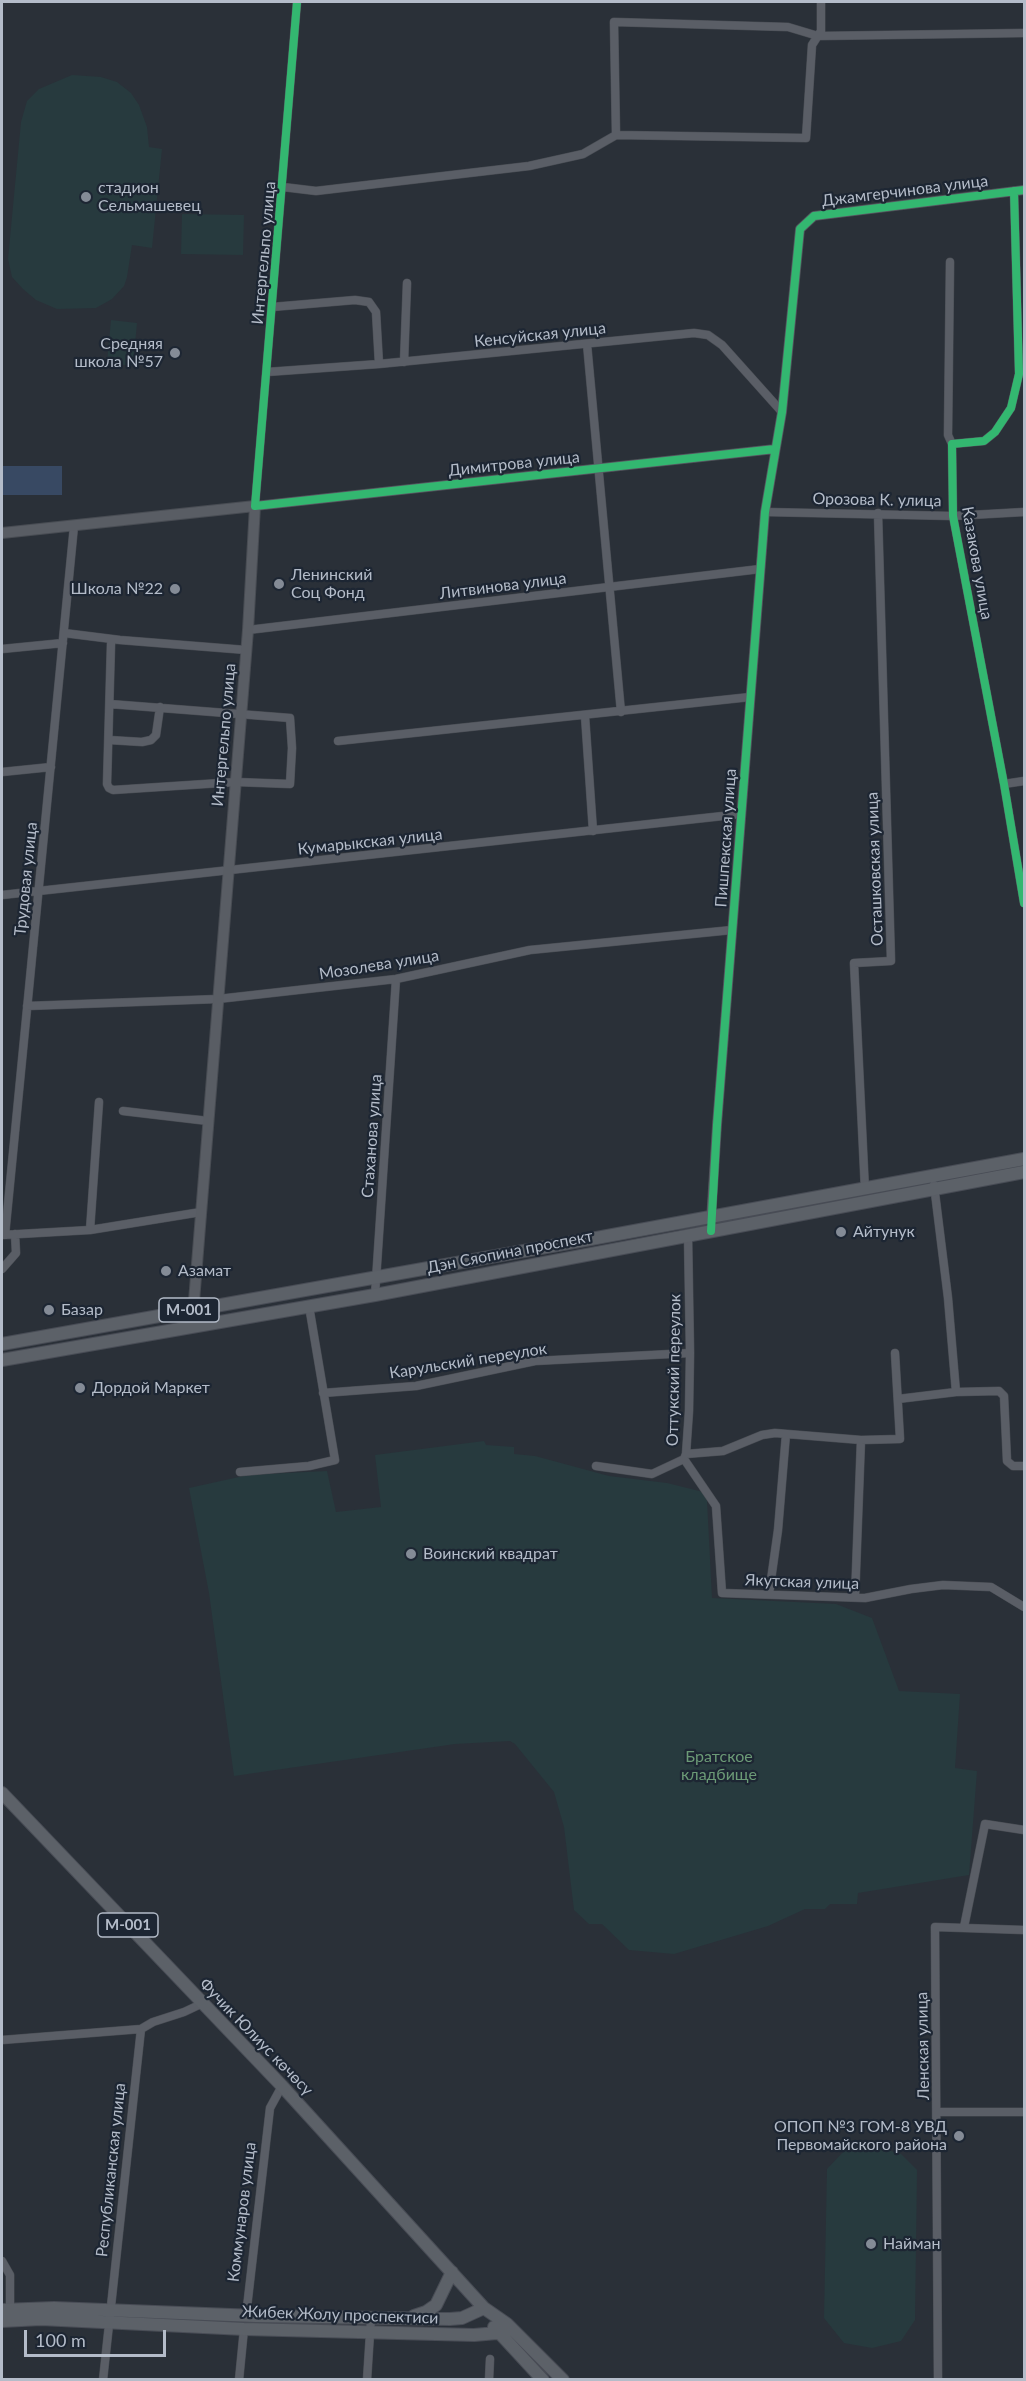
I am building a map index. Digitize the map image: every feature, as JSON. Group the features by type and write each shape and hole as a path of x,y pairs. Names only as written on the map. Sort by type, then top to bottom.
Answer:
{"main road":[{"name":"Димитрова улица","path":"2,533 255,506"},
{"name":"Интергельпо улица","path":"192,1326 248,630 255,506"},
{"name":"Дэн Сяопина проспект","path":"2,1344 865,1190 1024,1159"},
{"name":"Дэн Сяопина проспект","path":"2,1360 375,1295 1024,1172"},
{"name":"Фучик Юлиус көчөсү","path":"2,1793 201,2004 282,2086 484,2308 507,2324 563,2379"},
{"path":"407,2319 426,2312 436,2305 452,2272"},
{"name":"Жибек Жолу проспектиси","path":"6,2310 54,2308 109,2316 244,2329 474,2335 497,2333"},
{"name":"Фучик Юлиус көчөсү","path":"484,2308 497,2333 543,2379"},
{"name":"Жибек Жолу проспектиси","path":"2,2321 109,2316 462,2318 484,2308"},
{"name":"Коммунаров улица","path":"244,2329 246,2316"},
{"path":"497,2333 507,2324"}],"street":[{"name":"Интергельпо улица","path":"255,506 297,2"},
{"path":"283,187 333,189 529,166 584,154 616,135 806,138 812,45 821,31 821,2"},
{"path":"616,135 614,22 788,27 818,36 1024,33"},
{"name":"Джамгерчинова улица","path":"775,449 782,412 800,229 814,216 1024,190"},
{"path":"952,444 984,441 996,432 1011,408 1022,374 1014,191"},
{"name":"Казакова улица","path":"950,261 948,435 952,444 953,516 1004,784 1024,903"},
{"path":"404,362 407,283"},
{"path":"272,307 356,300 369,302 376,312 379,364"},
{"name":"Кенсуйская улица","path":"267,372 404,362 694,333 708,335 722,345 782,412"},
{"path":"587,344 621,712"},
{"name":"Димитрова улица","path":"255,506 775,449"},
{"name":"Пишпекская улица","path":"711,1231 760,569 765,512 775,449"},
{"name":"Орозова К. улица","path":"765,512 953,516 1024,512"},
{"name":"Осташковская улица","path":"865,1190 855,963 891,961 878,513"},
{"name":"Трудовая улица","path":"3,1235 74,526"},
{"name":"Литвинова улица","path":"248,630 760,569"},
{"path":"64,633 246,650"},
{"path":"2,649 63,643"},
{"path":"110,704 290,718 292,748 290,784 236,782 113,790 109,788 107,784 111,644"},
{"path":"338,741 750,697"},
{"path":"109,740 142,742 151,740 156,735 160,707"},
{"path":"585,716 593,831"},
{"path":"2,772 51,767"},
{"path":"1004,784 1024,781"},
{"name":"Кумарыкская улица","path":"2,895 741,814"},
{"name":"Мозолева улица","path":"27,1006 218,999 396,979 530,950 732,930"},
{"name":"Стаханова улица","path":"375,1295 396,979"},
{"path":"90,1230 99,1102"},
{"path":"123,1111 208,1121"},
{"path":"933,1176 948,1298 956,1392"},
{"path":"3,1235 90,1230 201,1212"},
{"path":"2,1269 11,1261 16,1252 15,1234"},
{"name":"Оттукский переулок","path":"688,1235 690,1353 689,1411 685,1456 723,1451 762,1434 861,1440 900,1439 895,1353"},
{"path":"240,1472 309,1466 335,1460 309,1306"},
{"name":"Карульский переулок","path":"323,1393 416,1386 535,1361 690,1353"},
{"path":"898,1399 956,1392 999,1391 1004,1396 1007,1461 1013,1466 1024,1466"},
{"path":"769,1594 778,1530 786,1434"},
{"path":"855,1597 861,1440"},
{"path":"596,1466 652,1474 685,1456"},
{"name":"Якутская улица","path":"685,1456 716,1506 722,1593 865,1598 911,1588 991,1587 1024,1607"},
{"path":"1024,1830 985,1824 964,1927 1024,1930"},
{"name":"Ленская улица","path":"938,2379 935,1927 964,1927"},
{"path":"2,2040 141,2029 153,2022 201,2004"},
{"name":"Республиканская улица","path":"103,2379 141,2029"},
{"name":"Коммунаров улица","path":"246,2316 270,2108 282,2086"},
{"path":"937,2112 1024,2112"},
{"path":"2,2261 10,2275 6,2310"},
{"path":"367,2379 371,2318"},
{"name":"Коммунаров улица","path":"239,2379 244,2329"},
{"path":"489,2379 490,2359"}],"green space":[{"name":"стадион Сельмашевец","path":"72,75 101,77 117,82 131,93 139,105 147,127 149,147 162,149 152,248 132,245 124,286 112,299 96,308 57,309 36,300 23,289 12,277 8,259 21,122 27,101 39,89"},
{"path":"182,214 244,215 243,255 181,254"},
{"path":"111,320 137,323 133,366 107,363"},
{"name":"Братское кладбище","path":"484,1441 486,1445 514,1447 514,1454 535,1456 609,1476 667,1483 703,1492 707,1501 712,1598 836,1604 872,1618 899,1691 960,1694 955,1768 977,1771 969,1875 858,1893 857,1904 830,1904 825,1909 805,1909 768,1926 674,1954 629,1950 602,1924 589,1924 574,1910 564,1827 554,1792 515,1744 510,1741 455,1744 234,1776 209,1593 189,1488 248,1475 327,1471 336,1512 381,1507 375,1455"},
{"name":"Найман","path":"874,2146 901,2154 917,2170 915,2320 901,2341 872,2348 844,2343 824,2318 827,2169 845,2150"}],"water":[{"path":"2,466 62,466 62,495 2,495"}],"cycle path":[{"path":"297,2 255,506 775,449"},
{"path":"711,1231 717,1125 765,512 782,412 800,229 814,216 1024,190"},
{"path":"1014,191 1019,374 1011,408 995,432 984,441 952,444 953,516 1004,784 1024,903"}],"place":[{"name":"стадион Сельмашевец","path":"86,197"},
{"name":"Средняя школа №57","path":"175,353"},
{"name":"Ленинский Соц Фонд","path":"279,584"},
{"name":"Школа №22","path":"175,589"},
{"name":"Айтунук","path":"841,1232"},
{"name":"Азамат","path":"166,1271"},
{"name":"Базар","path":"49,1310"},
{"name":"Дордой Маркет","path":"80,1388"},
{"name":"Воинский квадрат","path":"411,1554"},
{"name":"ОПОП №3 ГОМ-8 УВД Первомайского района","path":"959,2136"},
{"name":"Найман","path":"871,2244"}]}
